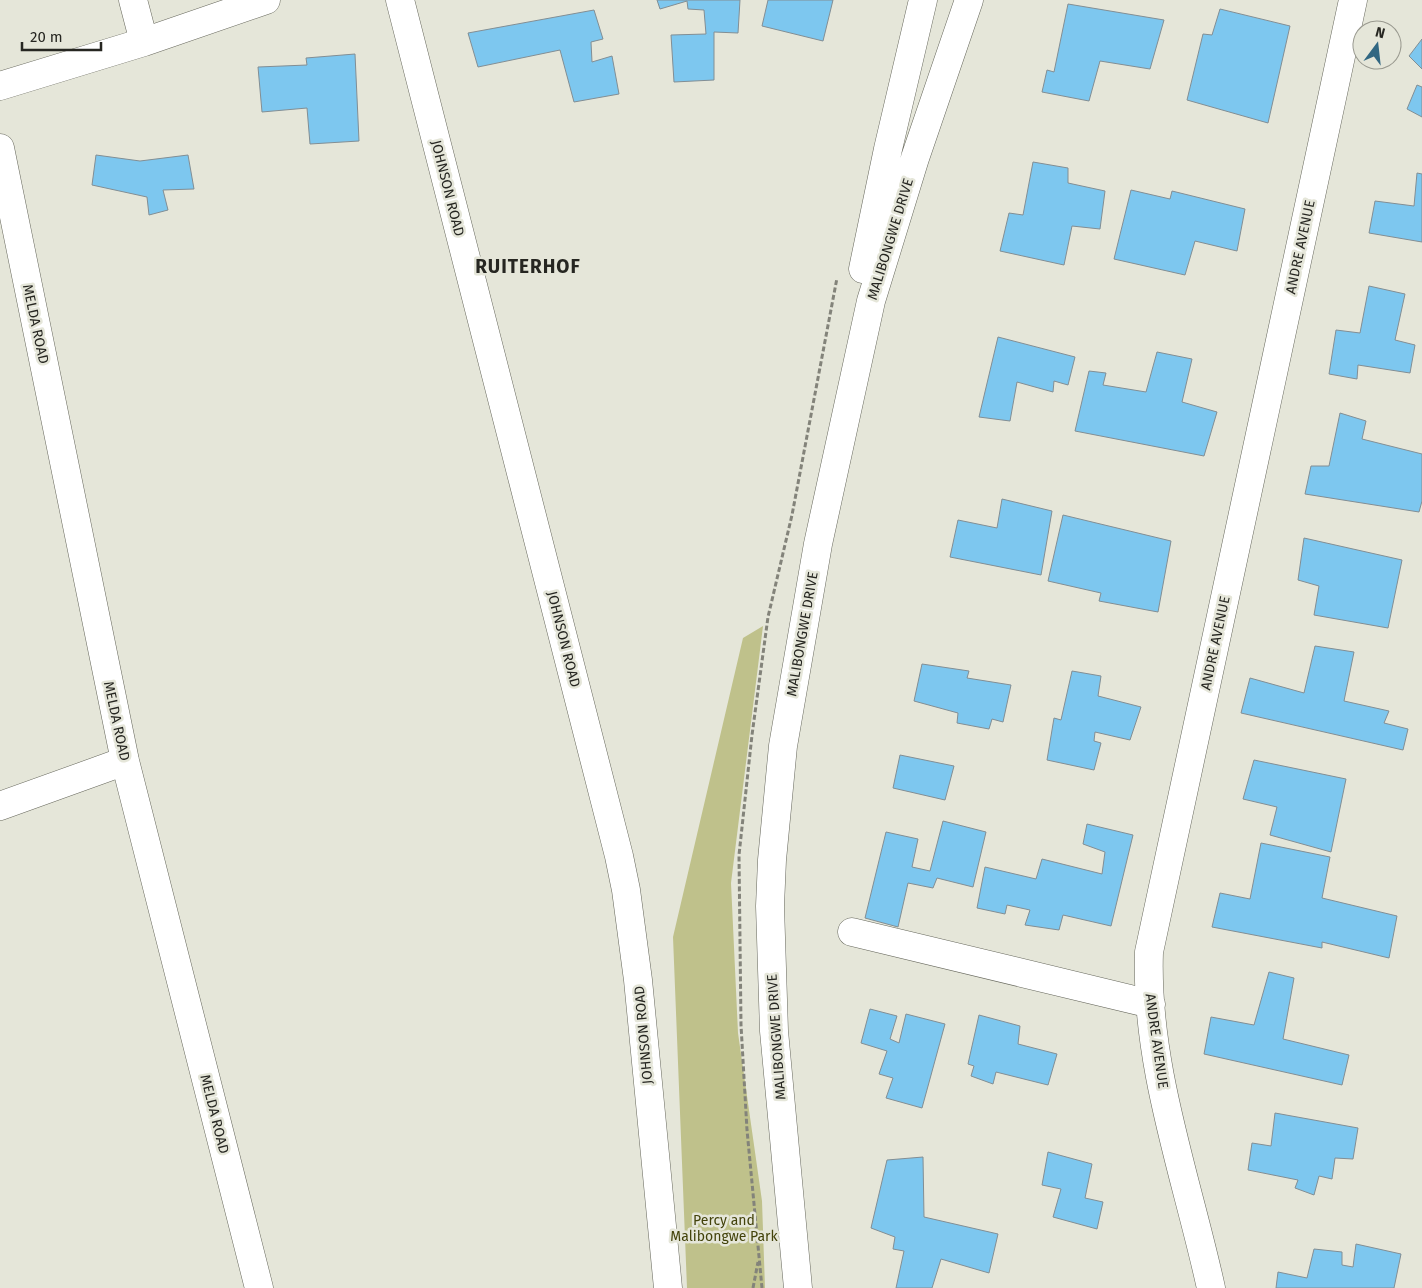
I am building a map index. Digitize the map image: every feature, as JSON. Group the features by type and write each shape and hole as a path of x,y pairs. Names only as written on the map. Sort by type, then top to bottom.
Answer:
{"street":[{"path":"133,0 144,42"},
{"path":"0,86 144,42 266,0"},
{"name":"JOHNSON ROAD","path":"400,0 619,856 626,890 638,980 668,1288"},
{"name":"MALIBONGWE DRIVE","path":"784,1288 761,1032 758,936 759,861 769,748 778,684 805,541 845,360 888,149 923,0"},
{"name":"MALIBONGWE DRIVE","path":"798,1288 774,1031 770,926 772,860 783,746 818,544 871,301 915,158 969,0"},
{"name":"ANDRE AVENUE","path":"1211,1288 1162,1088 1151,1004 1149,960 1155,922 1354,0"},
{"name":"MELDA ROAD","path":"0,148 125,761 259,1288"},
{"path":"0,806 125,761"},
{"path":"852,932 1151,1004"}],"path":[{"path":"753,1288 759,1256"}],"green space":[{"name":"Percy and Malibongwe Park","path":"763,626 731,883 738,1033 762,1201 765,1288 687,1288 673,937 743,638"}],"building":[{"path":"657,0 740,0 738,33 714,32 714,80 674,82 671,35 706,34 704,10 688,9 687,1 660,9"},
{"path":"768,0 833,0 823,41 762,26"},
{"path":"1068,4 1164,20 1150,69 1100,61 1089,101 1042,92 1047,70 1054,72"},
{"path":"1220,9 1290,26 1268,123 1187,100 1203,34 1212,35"},
{"path":"594,10 603,39 591,42 592,62 612,56 619,94 574,102 560,50 478,67 468,33"},
{"path":"1422,39 1422,69 1409,56"},
{"path":"355,54 359,141 310,144 307,108 262,112 258,67 307,65 306,58"},
{"path":"1417,85 1422,87 1422,117 1407,109"},
{"path":"96,155 140,161 188,155 194,189 163,190 168,210 149,215 147,197 92,185"},
{"path":"1033,162 1068,168 1068,183 1105,191 1100,229 1072,226 1064,265 1000,251 1009,213 1023,215"},
{"path":"1417,173 1422,174 1422,242 1369,233 1375,201 1414,206"},
{"path":"1131,190 1170,199 1172,191 1245,209 1237,251 1195,241 1185,275 1114,259"},
{"path":"1369,286 1405,294 1395,340 1415,345 1410,373 1358,365 1357,379 1329,374 1336,330 1360,333"},
{"path":"998,337 1075,357 1068,385 1054,381 1053,392 1017,382 1010,421 979,417"},
{"path":"1157,352 1192,359 1182,402 1217,412 1204,456 1075,431 1089,371 1106,373 1103,385 1146,392"},
{"path":"1340,413 1366,421 1362,439 1422,454 1422,501 1419,512 1305,494 1311,466 1329,466"},
{"path":"1002,499 1052,511 1041,575 950,557 958,520 997,528"},
{"path":"1063,515 1171,541 1158,612 1099,601 1101,593 1048,581"},
{"path":"1304,538 1402,560 1388,628 1314,615 1319,586 1298,580"},
{"path":"1315,646 1354,652 1344,701 1389,711 1384,723 1408,729 1403,750 1241,713 1250,678 1304,693"},
{"path":"922,664 969,671 967,678 1011,685 1003,722 992,719 989,729 957,723 958,713 914,701"},
{"path":"1072,671 1101,676 1098,696 1141,707 1130,740 1095,732 1094,741 1101,743 1094,770 1047,760 1054,718 1061,720"},
{"path":"900,755 954,766 945,800 893,788"},
{"path":"1254,760 1346,779 1331,852 1270,835 1277,807 1243,799"},
{"path":"943,821 986,832 973,887 937,878 933,888 908,883 898,927 865,918 886,832 918,839 912,867 930,871"},
{"path":"1087,824 1133,835 1111,926 1063,915 1059,930 1025,925 1030,910 1007,905 1005,914 977,908 985,867 1036,879 1042,859 1102,874 1105,852 1083,844"},
{"path":"1261,843 1330,857 1322,898 1397,916 1389,958 1322,942 1322,948 1212,927 1220,893 1250,899"},
{"path":"1269,972 1294,978 1283,1039 1349,1055 1342,1085 1204,1054 1211,1017 1254,1025"},
{"path":"870,1009 897,1016 890,1039 899,1043 906,1014 945,1024 922,1108 886,1098 893,1078 879,1074 887,1051 861,1043"},
{"path":"979,1015 1020,1026 1018,1044 1057,1054 1048,1085 996,1072 993,1084 971,1076 974,1066 968,1064"},
{"path":"1275,1113 1358,1128 1353,1159 1335,1158 1332,1179 1319,1176 1314,1195 1295,1188 1298,1180 1248,1170 1252,1143 1271,1146"},
{"path":"1048,1152 1092,1164 1085,1198 1103,1202 1097,1229 1053,1217 1061,1189 1042,1185"},
{"path":"923,1157 924,1217 998,1234 989,1273 941,1259 932,1288 896,1288 904,1251 893,1249 895,1237 871,1228 887,1160"},
{"path":"1356,1244 1401,1254 1394,1288 1276,1288 1278,1272 1307,1278 1314,1249 1342,1252 1342,1265 1353,1267"}],"district":[{"name":"RUITERHOF","path":"528,266"}]}
